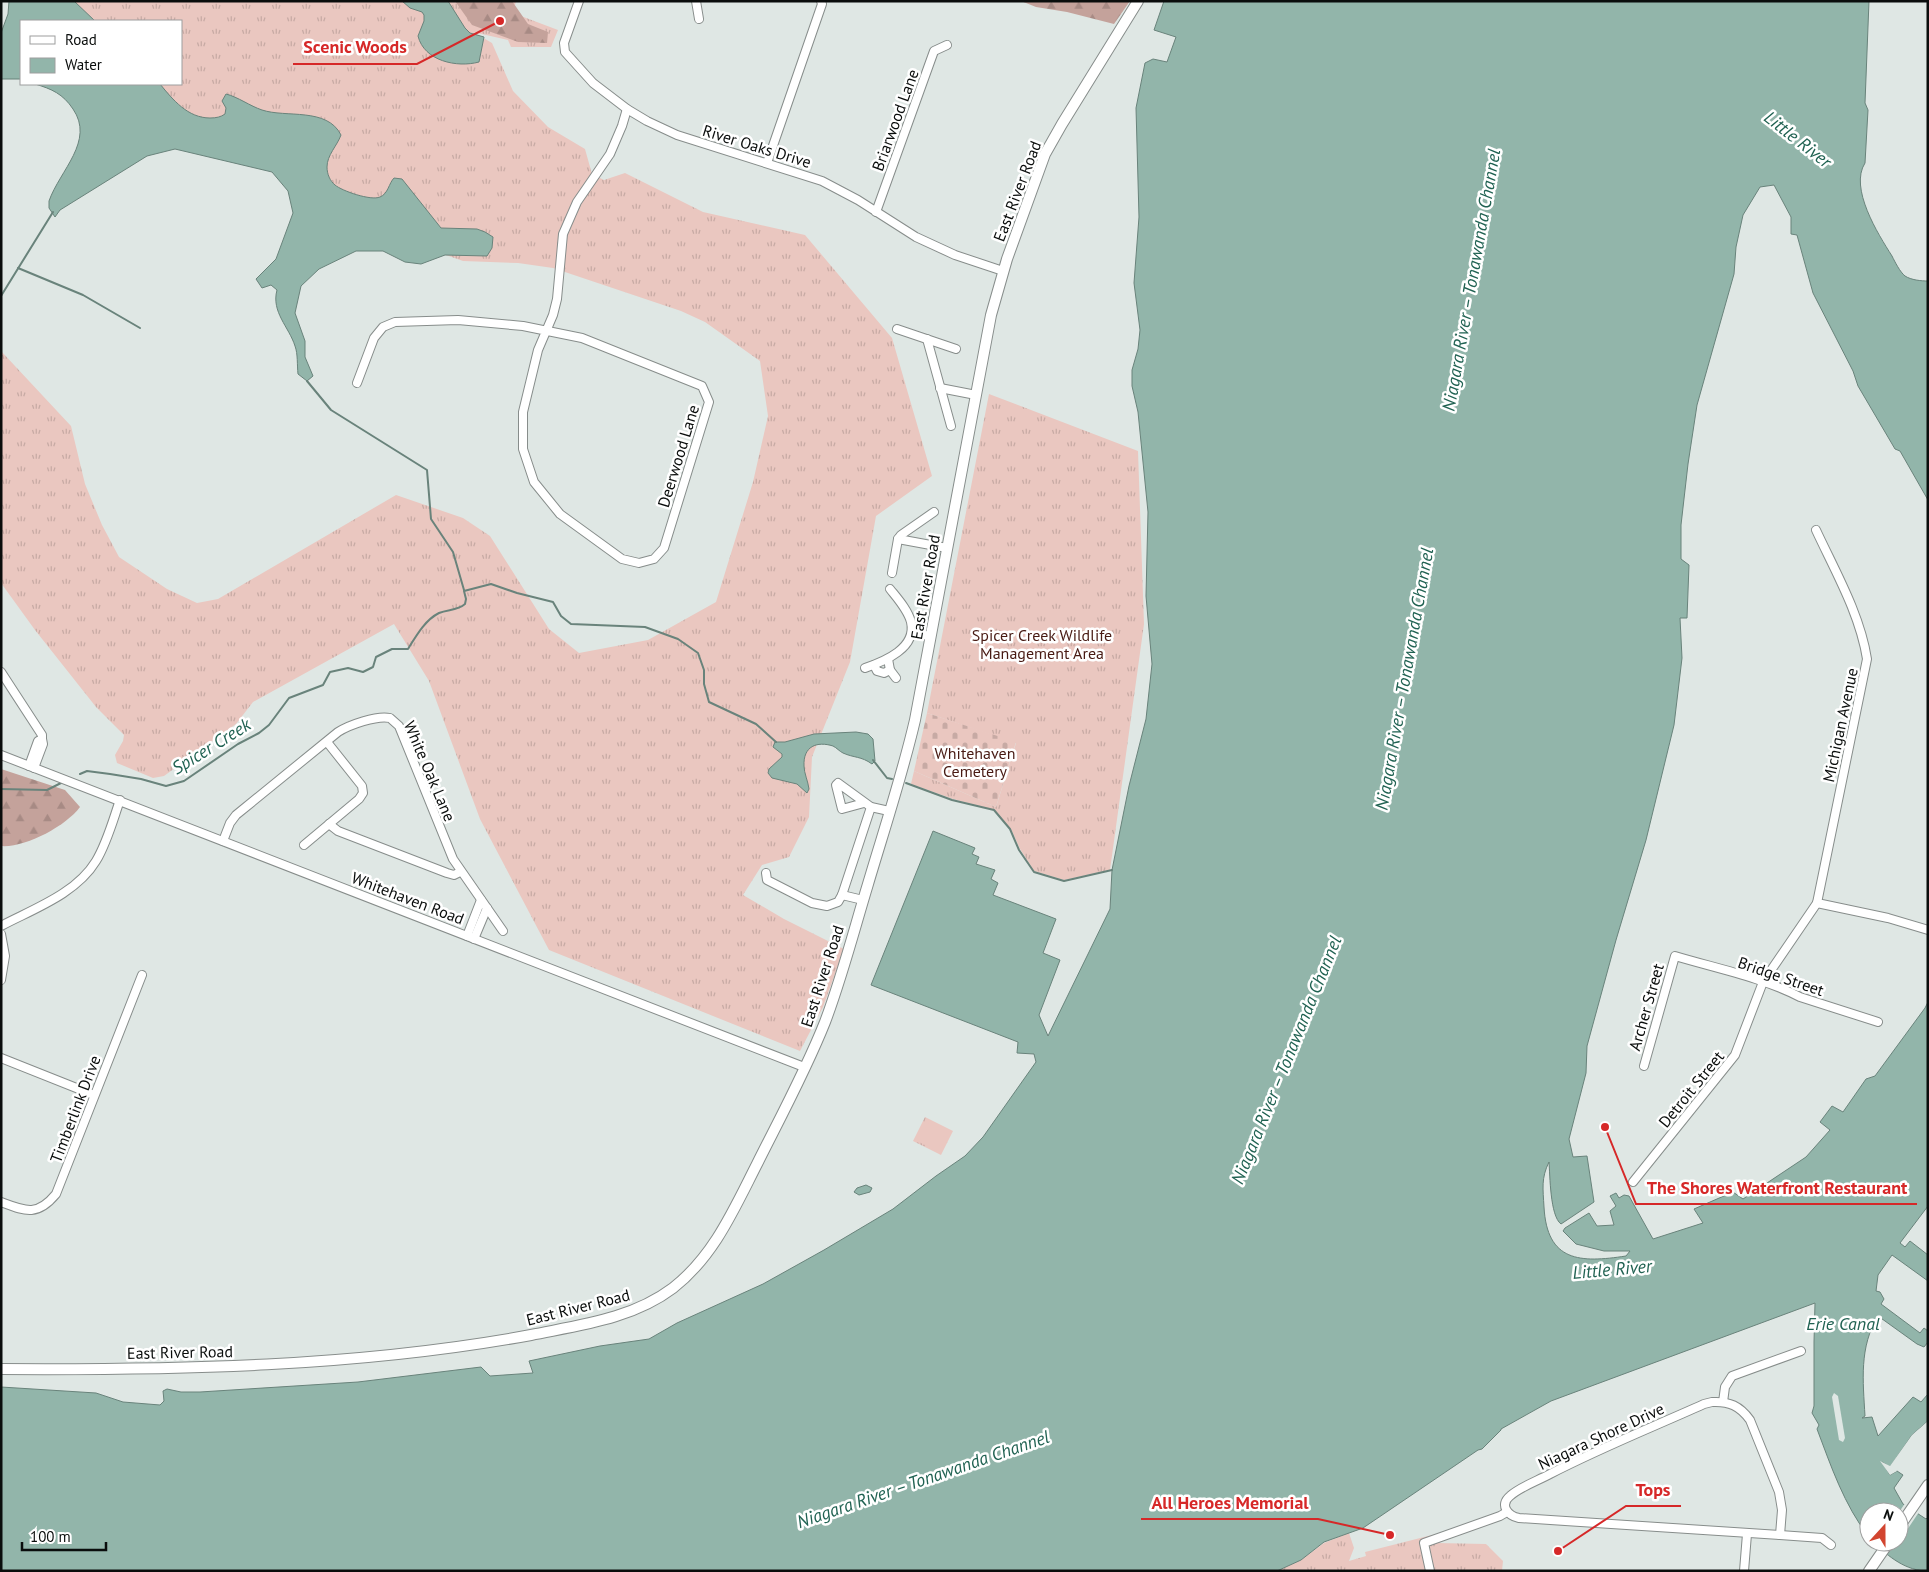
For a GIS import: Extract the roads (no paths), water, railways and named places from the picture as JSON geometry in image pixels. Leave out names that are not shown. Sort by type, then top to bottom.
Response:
[{"type":"main road","name":"East River Road","points":[[1,1369],[217,1367],[310,1362],[476,1345],[582,1324],[630,1312],[673,1288],[692,1271],[710,1250],[733,1212],[825,1021],[890,811],[915,720],[993,305],[1003,271],[1046,154],[1062,124],[1138,1]]},
{"type":"main road","points":[[1909,1513],[1928,1485]]},
{"type":"main road","points":[[1870,1569],[1882,1552]]},
{"type":"street","name":"River Oaks Drive","points":[[579,1],[564,43],[565,52],[593,83],[627,109],[677,136],[822,181],[851,195],[904,230],[935,247],[1003,271]]},
{"type":"street","points":[[696,1],[699,19]]},
{"type":"street","points":[[767,163],[822,4],[821,1]]},
{"type":"street","name":"Briarwood Lane","points":[[876,212],[934,51],[947,45]]},
{"type":"street","points":[[547,330],[560,283],[561,245],[567,223],[577,202],[610,154],[627,109]]},
{"type":"street","name":"Deerwood Lane","points":[[357,383],[374,338],[383,327],[396,322],[470,320],[523,326],[547,330],[582,338],[702,386],[709,402],[664,548],[654,559],[639,563],[622,559],[560,514],[534,482],[523,449],[523,412],[538,350],[547,330]]},
{"type":"street","points":[[897,329],[956,349]]},
{"type":"street","points":[[927,339],[951,426]]},
{"type":"street","points":[[940,388],[976,395]]},
{"type":"street","points":[[892,573],[900,535],[934,512]]},
{"type":"street","name":"Michigan Avenue","points":[[1816,530],[1859,624],[1868,659],[1817,903]]},
{"type":"street","points":[[898,539],[947,548]]},
{"type":"street","points":[[866,668],[888,659],[909,642],[912,633],[911,622],[906,611],[890,589]]},
{"type":"street","points":[[912,633],[931,636]]},
{"type":"street","points":[[888,659],[890,670],[896,678]]},
{"type":"street","points":[[874,665],[876,671],[884,673],[890,670]]},
{"type":"street","points":[[1,672],[42,735],[43,744],[31,767]]},
{"type":"street","name":"White Oak Lane","points":[[223,841],[229,825],[236,815],[338,732],[381,717],[388,717],[394,720],[398,726],[453,859],[460,872],[503,932]]},
{"type":"street","points":[[304,845],[359,799],[363,789],[327,742]]},
{"type":"street","name":"Whitehaven Road","points":[[1,755],[804,1067]]},
{"type":"street","points":[[1,926],[51,900],[83,879],[101,852],[120,800]]},
{"type":"street","points":[[766,873],[767,880],[812,903],[827,906],[838,902],[842,895],[868,805],[890,811]]},
{"type":"street","points":[[329,824],[338,831],[447,873],[454,875],[460,872]]},
{"type":"street","points":[[842,895],[863,900]]},
{"type":"street","points":[[470,937],[481,900]]},
{"type":"street","points":[[1817,903],[1880,916],[1928,930]]},
{"type":"street","name":"Detroit Street","points":[[1633,1182],[1735,1055],[1763,982],[1817,903]]},
{"type":"street","points":[[470,937],[487,908]]},
{"type":"street","points":[[1,934],[5,956],[1,980]]},
{"type":"street","name":"Bridge Street","points":[[1675,956],[1763,982],[1800,997],[1878,1022]]},
{"type":"street","name":"Archer Street","points":[[1644,1066],[1675,956]]},
{"type":"street","name":"Timberlink Drive","points":[[1,1202],[29,1211],[40,1209],[50,1201],[60,1187],[142,974]]},
{"type":"street","points":[[1,1058],[94,1095]]},
{"type":"street","points":[[1780,1535],[1782,1510],[1780,1497],[1753,1426],[1747,1416],[1738,1408],[1723,1402],[1725,1387],[1732,1376],[1801,1351]]},
{"type":"street","name":"Niagara Shore Drive","points":[[1507,1512],[1505,1505],[1509,1497],[1572,1463],[1704,1404],[1723,1402]]},
{"type":"street","points":[[1430,1571],[1424,1543],[1507,1512],[1513,1517],[1519,1518],[1822,1538],[1830,1545]]},
{"type":"street","points":[[1744,1571],[1747,1534]]},
{"type":"water","points":[[9,1],[74,1],[94,20],[20,20],[20,79],[1,79],[1,33],[8,14]]},
{"type":"water","points":[[402,1],[448,1],[470,33],[484,37],[479,62],[470,64],[452,63],[434,57],[421,45],[418,36],[424,21],[424,15],[422,12],[410,8]]},
{"type":"water","points":[[1164,1],[1869,1],[1865,103],[1868,110],[1865,163],[1861,173],[1860,185],[1867,211],[1899,269],[1905,276],[1928,281],[1928,500],[1900,451],[1895,449],[1858,386],[1853,371],[1813,293],[1797,235],[1791,234],[1791,217],[1774,185],[1760,187],[1743,215],[1736,247],[1734,274],[1697,405],[1681,525],[1681,559],[1689,565],[1687,618],[1680,618],[1682,658],[1674,725],[1646,840],[1587,1046],[1586,1073],[1569,1139],[1573,1157],[1587,1156],[1594,1202],[1561,1224],[1557,1220],[1553,1204],[1549,1162],[1543,1184],[1543,1195],[1546,1225],[1552,1239],[1559,1249],[1569,1255],[1581,1258],[1594,1259],[1626,1256],[1630,1251],[1604,1251],[1576,1244],[1563,1231],[1589,1213],[1597,1226],[1614,1225],[1610,1211],[1616,1206],[1610,1196],[1616,1193],[1619,1198],[1624,1195],[1629,1196],[1653,1239],[1703,1223],[1694,1209],[1733,1192],[1743,1199],[1806,1157],[1830,1130],[1820,1122],[1832,1106],[1843,1112],[1866,1079],[1875,1076],[1928,1002],[1928,1206],[1900,1243],[1905,1247],[1910,1241],[1928,1255],[1928,1281],[1892,1255],[1878,1275],[1876,1291],[1880,1292],[1884,1299],[1881,1304],[1920,1333],[1924,1328],[1928,1331],[1928,1342],[1924,1347],[1917,1344],[1878,1316],[1872,1328],[1865,1352],[1863,1377],[1865,1416],[1862,1418],[1872,1417],[1878,1436],[1913,1397],[1921,1402],[1928,1394],[1928,1421],[1912,1435],[1890,1467],[1882,1462],[1890,1475],[1897,1471],[1903,1475],[1894,1488],[1902,1502],[1859,1502],[1859,1523],[1845,1499],[1817,1429],[1819,1425],[1812,1413],[1814,1406],[1815,1303],[1551,1401],[1501,1429],[1482,1449],[1363,1528],[1324,1542],[1301,1560],[1277,1571],[1,1571],[1,1387],[96,1393],[123,1402],[160,1405],[164,1401],[163,1391],[167,1389],[181,1392],[200,1392],[358,1382],[481,1367],[490,1376],[533,1373],[529,1361],[600,1346],[649,1339],[677,1323],[763,1284],[893,1209],[965,1156],[983,1137],[1036,1062],[1034,1054],[1017,1053],[1018,1042],[871,985],[933,831],[975,848],[972,854],[979,857],[976,864],[995,870],[991,879],[998,883],[993,895],[1056,919],[1043,953],[1060,960],[1039,1015],[1048,1036],[1110,909],[1112,870],[1129,786],[1146,719],[1152,664],[1146,596],[1148,512],[1138,412],[1132,386],[1132,370],[1138,349],[1140,330],[1134,283],[1139,217],[1136,108],[1145,63],[1153,59],[1167,62],[1176,37],[1154,30]]},
{"type":"water","points":[[38,85],[161,85],[182,107],[202,117],[216,118],[225,114],[226,108],[222,101],[226,94],[262,110],[305,115],[326,120],[335,126],[341,135],[327,163],[328,175],[335,185],[357,195],[376,198],[383,196],[394,178],[402,179],[441,228],[477,229],[485,232],[493,237],[492,248],[487,256],[445,255],[421,264],[405,262],[383,251],[356,251],[319,269],[301,286],[295,313],[305,341],[305,357],[313,376],[307,381],[298,374],[295,346],[276,305],[277,290],[271,285],[262,288],[256,279],[276,259],[293,213],[288,191],[272,172],[175,149],[147,156],[60,210],[55,217],[49,208],[49,201],[73,155],[80,133],[79,121],[73,109],[61,96],[52,90]]},
{"type":"water","points":[[856,732],[868,734],[873,739],[875,761],[872,764],[843,753],[833,746],[822,744],[812,747],[804,759],[809,789],[807,793],[797,784],[772,778],[768,773],[769,769],[782,757],[782,754],[773,747],[775,742],[785,742],[814,734]]},
{"type":"water","points":[[866,1185],[872,1188],[870,1192],[859,1195],[854,1192],[857,1188]]},
{"type":"water","points":[[1909,1508],[1926,1519],[1928,1517],[1928,1571],[1912,1569],[1885,1553],[1909,1552]]},
{"type":"waterway","points":[[1,296],[53,212]]},
{"type":"waterway","points":[[18,268],[83,295],[140,328]]},
{"type":"waterway","points":[[307,381],[331,410],[427,470],[431,519],[453,552],[464,590]]},
{"type":"waterway","name":"Spicer Creek","points":[[80,774],[87,771],[110,774],[141,779],[166,786],[184,781],[238,744],[259,733],[269,725],[289,698],[323,685],[330,672],[348,668],[363,672],[373,667],[376,657],[392,649],[408,649],[421,629],[434,616],[459,608],[465,604],[464,591],[491,584],[553,602],[561,616],[571,624],[645,627],[678,639],[698,653],[704,670],[704,684],[709,702],[756,724],[776,742]]},
{"type":"waterway","name":"Spicer Creek","points":[[873,760],[887,778],[892,779]]},
{"type":"waterway","name":"Spicer Creek","points":[[1,789],[47,790],[61,783]]},
{"type":"waterway","name":"Spicer Creek","points":[[906,783],[952,800],[994,810],[1010,829],[1019,850],[1034,872],[1064,881],[1112,870]]},
{"type":"place","name":"Scenic Woods","points":[[500,21]]},
{"type":"place","name":"The Shores Waterfront Restaurant","points":[[1605,1127]]},
{"type":"place","name":"All Heroes Memorial","points":[[1390,1535]]},
{"type":"place","name":"Tops","points":[[1558,1551]]},
{"type":"water label","name":"Little River","points":[[1798,139]]},
{"type":"water label","name":"Niagara River – Tonawanda Channel","points":[[1471,280]]},
{"type":"water label","name":"Niagara River – Tonawanda Channel","points":[[1404,679]]},
{"type":"water label","name":"Niagara River – Tonawanda Channel","points":[[1286,1060]]},
{"type":"water label","name":"Little River","points":[[1612,1269]]},
{"type":"water label","name":"Erie Canal","points":[[1843,1323]]},
{"type":"water label","name":"Niagara River – Tonawanda Channel","points":[[923,1479]]},
{"type":"park label","name":"Spicer Creek Wildlife Management Area","points":[[1042,644]]},
{"type":"park label","name":"Whitehaven Cemetery","points":[[975,762]]}]
